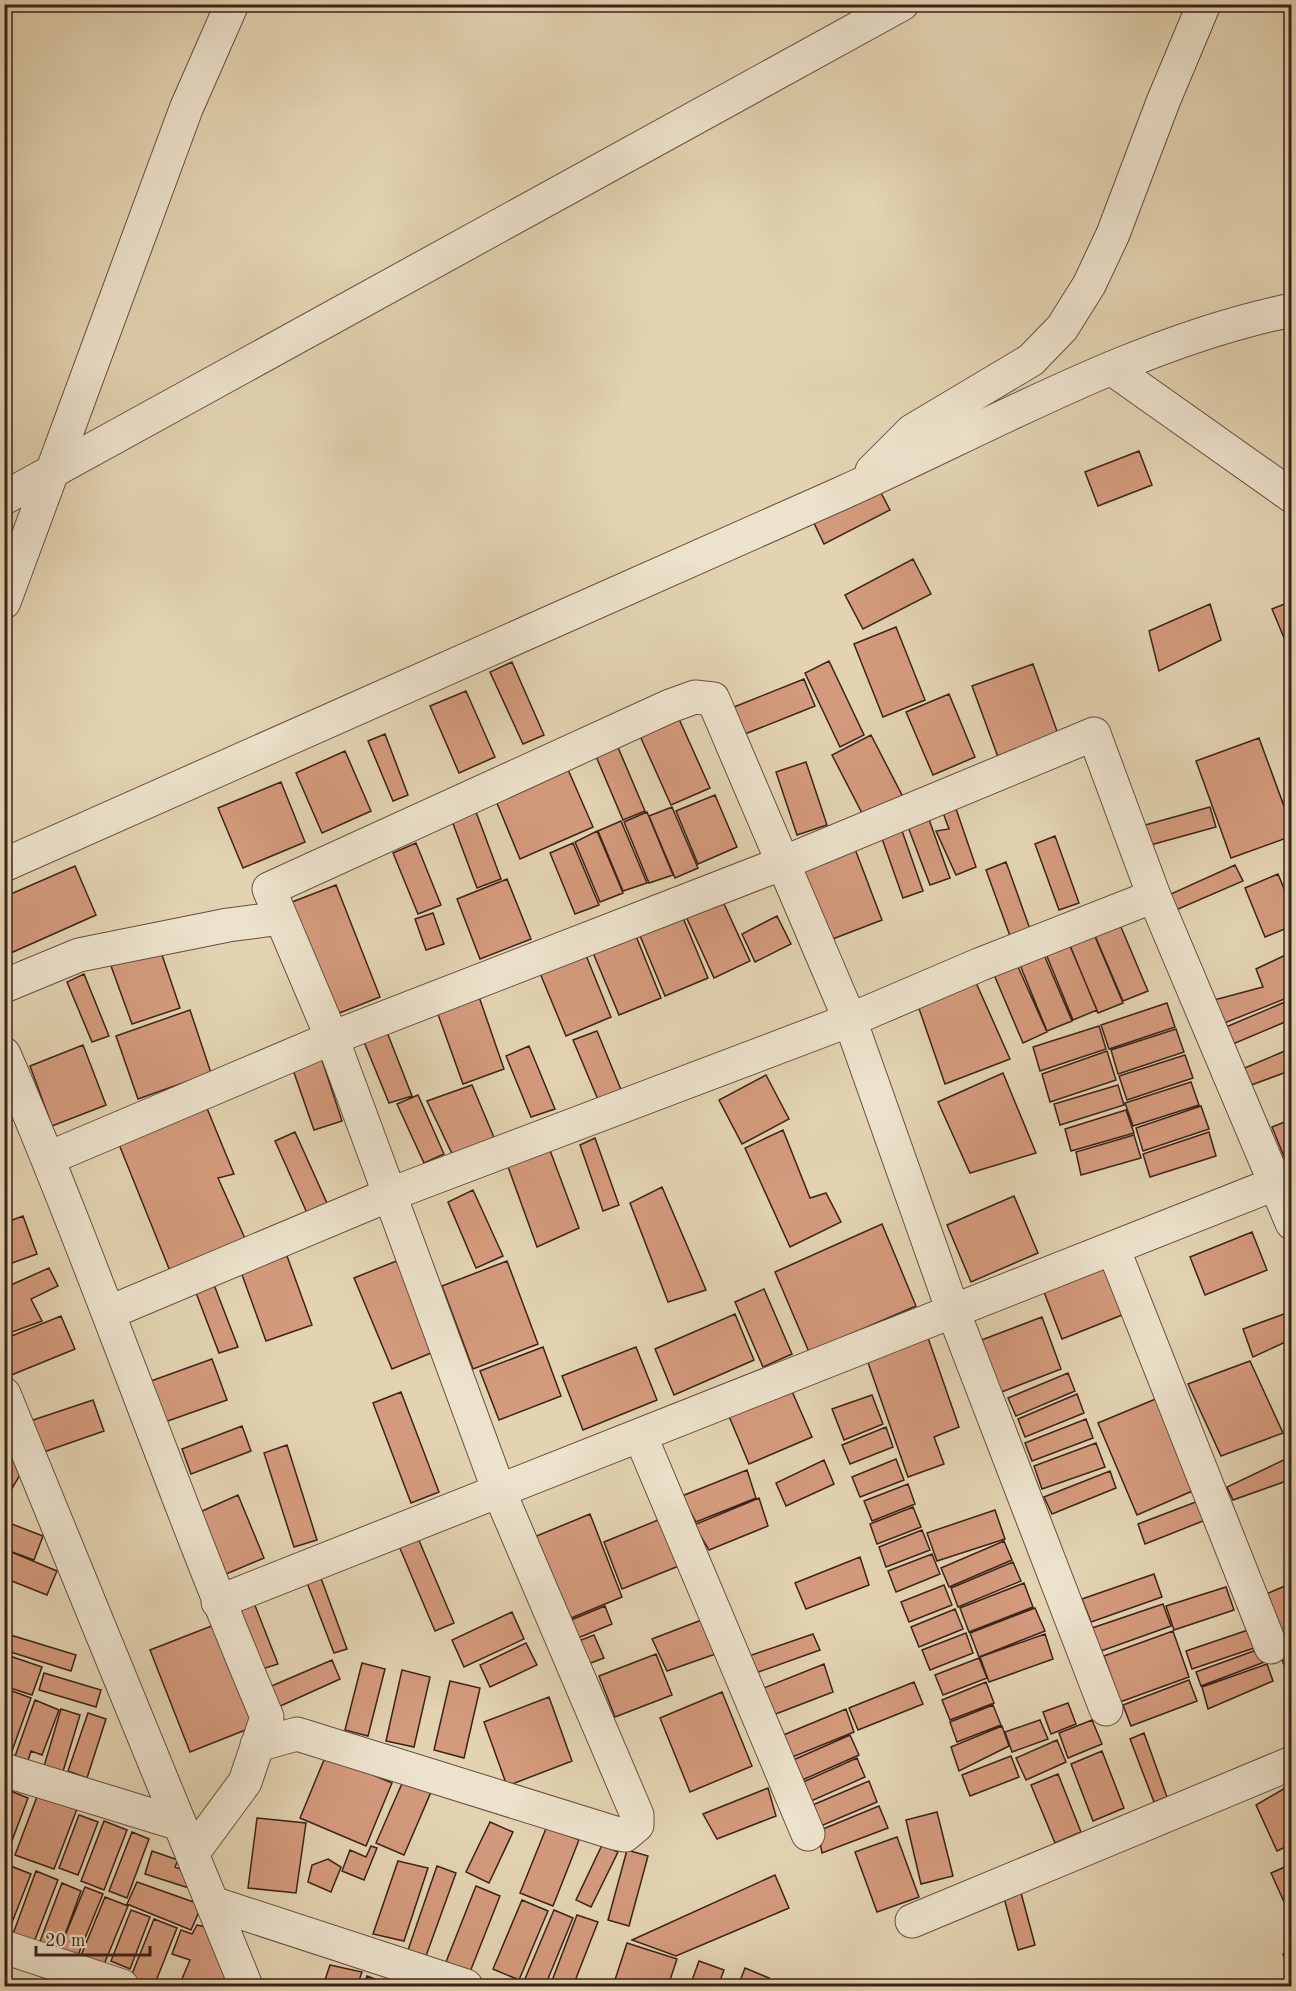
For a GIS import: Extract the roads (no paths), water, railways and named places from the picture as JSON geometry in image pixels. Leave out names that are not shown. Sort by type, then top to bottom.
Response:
[{"type":"street","points":[[4,602],[55,471],[186,109],[232,4]]},
{"type":"street","points":[[856,487],[912,431],[1031,360],[1062,328],[1089,285],[1113,234],[1163,102],[1204,4]]},
{"type":"street","points":[[4,498],[809,58],[892,9]]},
{"type":"street","points":[[4,865],[856,487],[1112,368],[1248,318],[1292,310]]},
{"type":"street","points":[[1112,368],[1292,496]]},
{"type":"street","points":[[257,1745],[297,1734],[615,1833],[625,1835],[633,1832],[637,1826],[637,1815],[499,1491],[332,1038],[269,889],[670,706],[695,697],[713,699],[849,1020],[953,1311],[1106,1709]]},
{"type":"street","points":[[49,1158],[332,1038],[783,863],[1094,734],[1154,896],[1284,1180],[1292,1223]]},
{"type":"street","points":[[108,1313],[391,1194],[849,1020],[981,964],[1154,896]]},
{"type":"street","points":[[4,986],[79,955],[228,925],[282,918]]},
{"type":"street","points":[[4,1054],[49,1158],[218,1602],[267,1717],[245,1782],[192,1854]]},
{"type":"street","points":[[218,1602],[1284,1180]]},
{"type":"street","points":[[1113,1248],[1271,1647]]},
{"type":"street","points":[[4,1394],[246,1986]]},
{"type":"street","points":[[640,1435],[808,1834]]},
{"type":"street","points":[[912,1921],[1292,1763]]},
{"type":"street","points":[[4,1770],[180,1824]]},
{"type":"street","points":[[212,1903],[466,1986]]},
{"type":"street","points":[[4,1947],[122,1986]]}]
